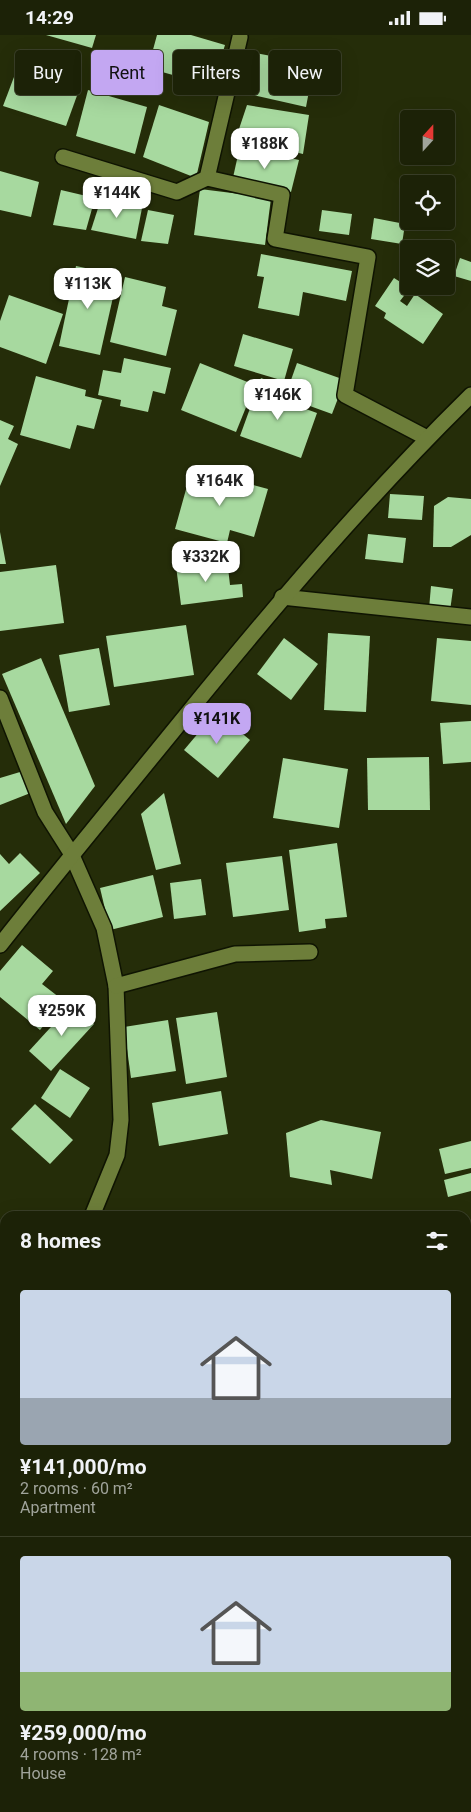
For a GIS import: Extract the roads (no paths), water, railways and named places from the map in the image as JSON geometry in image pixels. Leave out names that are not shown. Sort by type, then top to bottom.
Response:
[{"type":"street","points":[[207,179],[240,37]]},
{"type":"street","points":[[63,157],[176,192],[207,179],[282,195],[275,239],[368,257],[344,395],[426,438]]},
{"type":"street","points":[[0,945],[71,853],[282,597],[426,438],[471,395]]},
{"type":"street","points":[[282,597],[471,617]]},
{"type":"street","points":[[0,698],[45,812],[71,853],[104,928],[116,987],[121,1120],[117,1155],[94,1211]]},
{"type":"street","points":[[116,987],[235,954],[310,952]]}]
